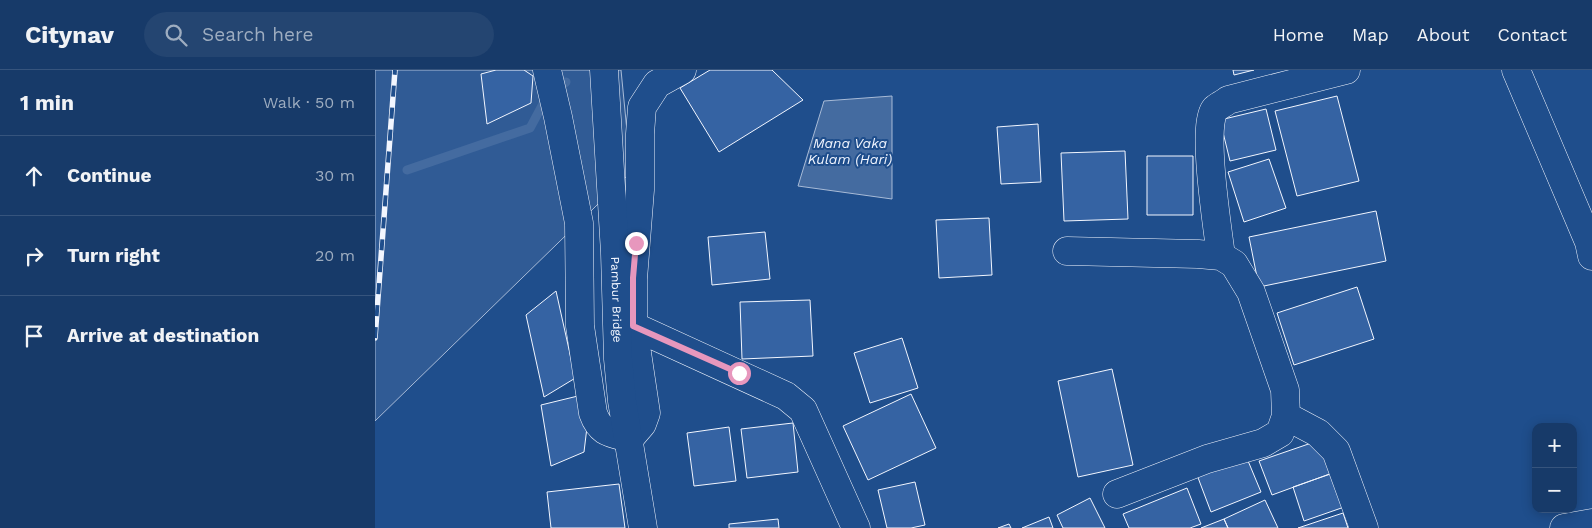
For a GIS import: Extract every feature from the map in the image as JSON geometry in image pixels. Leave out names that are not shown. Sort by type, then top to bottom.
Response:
[{"type":"street","points":[[547,70],[559,117],[579,223],[580,326],[593,413],[597,423],[606,433],[630,438],[642,424],[646,413],[633,326],[633,278],[640,190],[642,107],[657,84],[682,70]]},
{"type":"street","name":"Pambur Bridge","points":[[604,70],[615,253],[617,359],[643,528]]},
{"type":"street","points":[[1221,256],[1209,143],[1210,122],[1215,109],[1228,100],[1346,70]]},
{"type":"street","points":[[1516,70],[1589,242],[1592,256]]},
{"type":"street","points":[[1067,251],[1198,254],[1221,256],[1234,264],[1251,292],[1285,390],[1285,416],[1280,433],[1263,443],[1207,458],[1117,494]]},
{"type":"street","points":[[633,326],[787,396],[803,410],[856,528]]},
{"type":"street","points":[[1285,416],[1318,433],[1336,451],[1364,528]]},
{"type":"street","points":[[1564,528],[1592,522]]},
{"type":"shaded area","points":[[375,70],[621,70],[631,172],[375,421]]},
{"type":"water","name":"Mana Vaka Kulam (Hari)","points":[[892,96],[892,199],[798,186],[824,101]]},
{"type":"building","points":[[496,70],[524,70],[533,76],[531,103],[487,124],[481,74]]},
{"type":"building","points":[[710,70],[772,70],[803,100],[719,152],[680,88]]},
{"type":"building","points":[[1233,70],[1254,70],[1234,75]]},
{"type":"building","points":[[1337,96],[1359,181],[1297,196],[1275,111]]},
{"type":"building","points":[[1266,109],[1276,150],[1230,161],[1220,120]]},
{"type":"building","points":[[1038,124],[1041,182],[1001,184],[997,127]]},
{"type":"building","points":[[1125,151],[1128,219],[1064,221],[1061,153]]},
{"type":"building","points":[[1147,156],[1193,156],[1193,215],[1147,215]]},
{"type":"building","points":[[1269,159],[1286,208],[1244,222],[1228,172]]},
{"type":"building","points":[[1376,211],[1386,261],[1259,287],[1249,237]]},
{"type":"building","points":[[989,218],[992,275],[939,278],[936,220]]},
{"type":"building","points":[[765,232],[770,279],[712,285],[708,237]]},
{"type":"building","points":[[1357,287],[1374,339],[1294,365],[1277,313]]},
{"type":"building","points":[[556,291],[572,363],[582,374],[544,397],[526,315]]},
{"type":"building","points":[[810,300],[813,356],[742,359],[740,302]]},
{"type":"building","points":[[902,338],[918,388],[870,403],[854,353]]},
{"type":"building","points":[[1112,369],[1133,465],[1078,477],[1058,381]]},
{"type":"building","points":[[911,394],[936,448],[868,480],[843,426]]},
{"type":"building","points":[[582,395],[587,427],[584,452],[551,466],[541,405]]},
{"type":"building","points":[[793,423],[798,472],[747,478],[741,429]]},
{"type":"building","points":[[729,427],[736,481],[694,486],[687,433]]},
{"type":"building","points":[[1323,439],[1335,472],[1272,495],[1259,461]]},
{"type":"building","points":[[1246,456],[1261,492],[1211,512],[1197,475]]},
{"type":"building","points":[[1339,471],[1350,505],[1304,521],[1293,487]]},
{"type":"building","points":[[915,482],[925,525],[911,528],[887,528],[878,490]]},
{"type":"building","points":[[619,484],[625,528],[551,528],[547,492]]},
{"type":"building","points":[[1187,488],[1201,524],[1190,528],[1129,528],[1123,514]]},
{"type":"building","points":[[1090,498],[1105,528],[1063,528],[1057,515]]},
{"type":"building","points":[[1265,500],[1278,528],[1228,528],[1224,519]]},
{"type":"building","points":[[1343,513],[1348,528],[1298,528]]},
{"type":"building","points":[[1049,517],[1053,528],[1022,528]]},
{"type":"building","points":[[778,519],[779,528],[729,528],[729,524]]},
{"type":"building","points":[[1224,519],[1228,528],[1201,528]]},
{"type":"building","points":[[1009,524],[1011,528],[998,528]]},
{"type":"waterway","points":[[407,170],[530,128],[545,100],[566,82]]},
{"type":"railway","points":[[375,338],[395,70]]},
{"type":"route","points":[[636,243],[633,278],[633,326],[739,373]]}]
